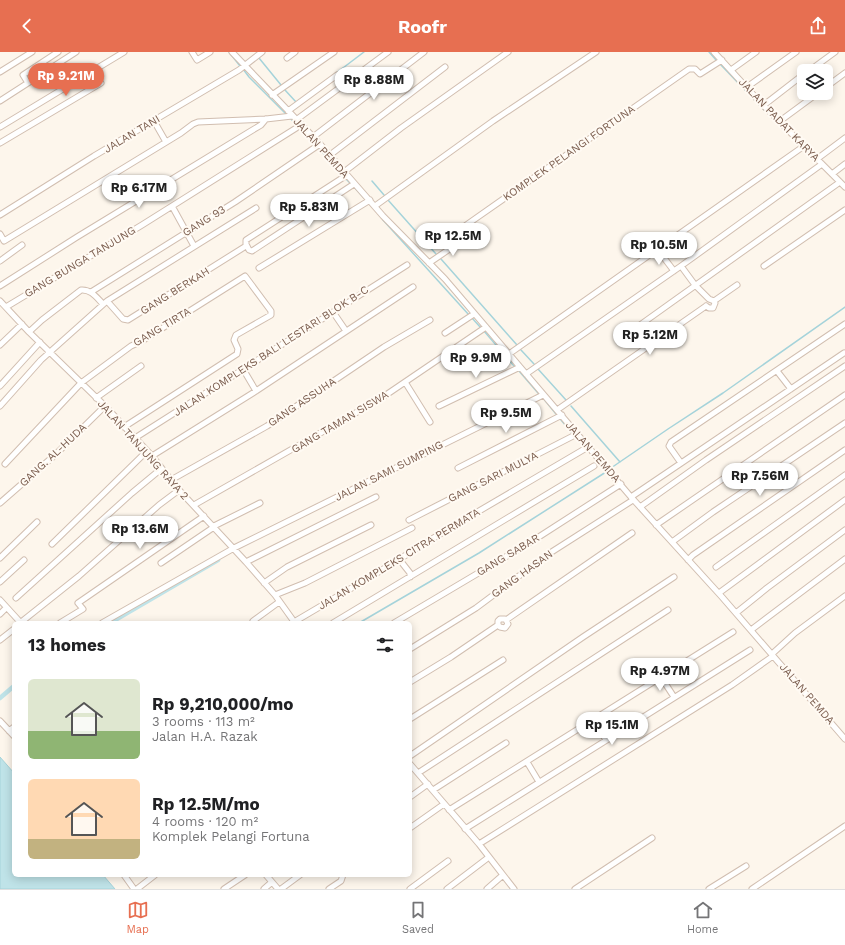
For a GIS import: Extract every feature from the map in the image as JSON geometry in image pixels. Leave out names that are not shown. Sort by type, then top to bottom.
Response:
[{"type":"street","points":[[0,72],[32,52]]},
{"type":"street","points":[[28,83],[23,75],[58,52]]},
{"type":"street","points":[[0,101],[76,52]]},
{"type":"street","points":[[0,127],[124,52]]},
{"type":"street","points":[[192,52],[197,60],[210,52]]},
{"type":"street","name":"JALAN PEMDA","points":[[232,52],[242,67],[272,95],[289,115],[296,120],[299,126],[313,137],[318,145],[330,155],[353,185],[429,263],[474,314],[483,329],[509,354],[621,484],[632,499],[719,593],[845,739]]},
{"type":"street","name":"JALAN TANI","points":[[0,215],[94,156],[154,122],[242,67],[262,52]]},
{"type":"street","points":[[287,58],[295,52]]},
{"type":"street","points":[[272,95],[334,52]]},
{"type":"street","points":[[296,120],[388,52]]},
{"type":"street","points":[[313,137],[424,52]]},
{"type":"street","points":[[345,175],[401,128],[508,52]]},
{"type":"street","points":[[375,206],[493,121],[596,52]]},
{"type":"street","points":[[731,70],[756,52]]},
{"type":"street","points":[[746,87],[796,52]]},
{"type":"street","points":[[819,64],[835,52]]},
{"type":"street","name":"JALAN PADAT KARYA","points":[[716,53],[746,87],[845,187]]},
{"type":"street","name":"KOMPLEK PELANGI FORTUNA","points":[[429,263],[467,237],[462,228],[689,70],[695,69],[700,74],[722,60]]},
{"type":"street","points":[[330,155],[444,67]]},
{"type":"street","points":[[833,82],[845,73]]},
{"type":"street","points":[[0,234],[4,241],[195,123],[266,119],[289,115],[337,75]]},
{"type":"street","points":[[764,105],[797,79]]},
{"type":"street","points":[[0,143],[101,83]]},
{"type":"street","points":[[780,121],[808,100]]},
{"type":"street","points":[[0,286],[88,230],[256,128],[266,119]]},
{"type":"street","points":[[154,122],[166,142]]},
{"type":"street","name":"GANG BUNGA TANJUNG","points":[[2,305],[172,206],[299,126]]},
{"type":"street","points":[[817,159],[845,138]]},
{"type":"street","name":"GANG 93","points":[[29,332],[81,290],[91,292],[186,233],[318,145]]},
{"type":"street","points":[[509,354],[804,146]]},
{"type":"street","points":[[526,374],[674,271],[822,164]]},
{"type":"street","points":[[832,174],[845,164]]},
{"type":"street","name":"GANG BERKAH","points":[[345,175],[246,240],[246,246],[252,251],[353,185]]},
{"type":"street","points":[[640,325],[840,182]]},
{"type":"street","points":[[259,268],[368,201]]},
{"type":"street","points":[[172,206],[194,246]]},
{"type":"street","points":[[0,406],[41,360],[105,302],[256,208]]},
{"type":"street","points":[[764,266],[845,210]]},
{"type":"street","points":[[678,236],[694,256]]},
{"type":"street","points":[[0,260],[22,245]]},
{"type":"street","name":"GANG BERKAH","points":[[105,302],[123,319],[128,320],[163,296],[246,246]]},
{"type":"street","points":[[658,250],[674,271]]},
{"type":"street","name":"JALAN KOMPLEKS BALI LESTARI BLOK B-C","points":[[135,438],[407,265]]},
{"type":"street","points":[[681,266],[695,285],[715,303],[714,308],[710,309],[706,306]]},
{"type":"street","name":"GANG TIRTA","points":[[5,464],[81,383],[131,346],[142,341],[246,276],[271,311],[272,315],[236,335],[234,340],[238,350],[237,354],[124,427]]},
{"type":"street","points":[[557,410],[706,306],[706,302],[737,285]]},
{"type":"street","points":[[152,456],[256,391],[413,287]]},
{"type":"street","points":[[91,292],[105,302]]},
{"type":"street","name":"JALAN TANJUNG RAYA 2","points":[[2,305],[105,406],[147,450],[179,490],[234,548],[264,583],[293,621]]},
{"type":"street","points":[[334,312],[346,331]]},
{"type":"street","points":[[445,333],[474,314]]},
{"type":"street","name":"GANG ASSUHA","points":[[171,480],[267,426],[384,347],[430,320]]},
{"type":"street","points":[[0,345],[22,324]]},
{"type":"street","points":[[681,463],[669,446],[671,442],[845,324]]},
{"type":"street","name":"GANG TAMAN SISWA","points":[[194,505],[355,414],[483,329]]},
{"type":"street","points":[[0,386],[40,342]]},
{"type":"street","name":"GANG HASAN","points":[[412,648],[476,608],[550,553],[632,499],[681,463],[844,353]]},
{"type":"street","points":[[96,398],[141,366]]},
{"type":"street","points":[[640,507],[845,366]]},
{"type":"street","points":[[439,406],[520,367]]},
{"type":"street","points":[[243,369],[256,391]]},
{"type":"street","points":[[777,371],[791,389]]},
{"type":"street","points":[[405,382],[430,422]]},
{"type":"street","name":"JALAN SAMI SUMPING","points":[[106,621],[234,548],[543,394]]},
{"type":"street","points":[[656,524],[845,394]]},
{"type":"street","name":"GANG. AL-HUDA","points":[[0,503],[55,455],[105,406]]},
{"type":"street","points":[[458,468],[562,416]]},
{"type":"street","points":[[672,542],[845,423]]},
{"type":"street","name":"GANG SARI MULYA","points":[[409,520],[577,434]]},
{"type":"street","name":"JALAN KOMPLEKS CITRA PERMATA","points":[[296,621],[588,447]]},
{"type":"street","points":[[52,544],[147,450]]},
{"type":"street","points":[[688,560],[748,515],[845,450]]},
{"type":"street","points":[[337,621],[594,466]]},
{"type":"street","points":[[16,598],[132,493],[161,469]]},
{"type":"street","points":[[716,567],[845,475]]},
{"type":"street","name":"GANG SABAR","points":[[397,621],[484,570],[621,484]]},
{"type":"street","points":[[23,621],[79,576],[179,490]]},
{"type":"street","points":[[246,562],[376,497]]},
{"type":"street","points":[[719,593],[845,500]]},
{"type":"street","points":[[161,562],[214,527],[260,502]]},
{"type":"street","points":[[63,621],[83,609],[78,603],[204,516]]},
{"type":"street","points":[[0,558],[37,522]]},
{"type":"street","points":[[264,583],[300,560],[371,525]]},
{"type":"street","points":[[274,595],[305,583],[412,528]]},
{"type":"street","points":[[736,613],[845,530]]},
{"type":"street","points":[[412,681],[498,626],[505,628],[508,624],[506,620],[632,533]]},
{"type":"street","points":[[399,559],[410,573],[410,577]]},
{"type":"street","points":[[750,630],[845,559]]},
{"type":"street","points":[[0,582],[24,560]]},
{"type":"street","points":[[412,755],[674,577]]},
{"type":"street","points":[[479,844],[721,692],[772,655],[795,633],[845,596]]},
{"type":"street","points":[[0,600],[19,621]]},
{"type":"street","points":[[253,621],[279,602]]},
{"type":"street","points":[[0,614],[6,608]]},
{"type":"street","points":[[512,888],[479,844],[428,784],[414,771],[668,610]]},
{"type":"street","points":[[0,640],[12,631]]},
{"type":"street","points":[[449,810],[733,632]]},
{"type":"street","points":[[465,829],[750,650]]},
{"type":"street","points":[[412,718],[503,660]]},
{"type":"street","points":[[661,678],[674,697]]},
{"type":"street","points":[[593,720],[606,740]]},
{"type":"street","points":[[0,721],[12,734]]},
{"type":"street","points":[[9,731],[12,728]]},
{"type":"street","points":[[433,790],[506,743]]},
{"type":"street","points":[[527,762],[539,782]]},
{"type":"street","points":[[412,796],[428,784]]},
{"type":"street","points":[[412,827],[444,804]]},
{"type":"street","points":[[752,889],[845,826]]},
{"type":"street","points":[[575,889],[652,838]]},
{"type":"street","points":[[447,889],[489,857]]},
{"type":"street","points":[[410,889],[448,861]]},
{"type":"street","points":[[709,889],[746,866]]},
{"type":"street","points":[[487,889],[503,875]]},
{"type":"street","points":[[125,877],[134,889]]},
{"type":"street","points":[[137,889],[152,877]]},
{"type":"street","points":[[224,889],[242,877]]},
{"type":"street","points":[[268,877],[280,889],[297,877]]},
{"type":"street","points":[[329,889],[341,881],[342,877]]},
{"type":"street","points":[[264,889],[272,882]]},
{"type":"water","points":[[0,757],[12,771],[12,877],[105,877],[115,889],[0,889]]},
{"type":"waterway","points":[[229,52],[240,66]]},
{"type":"waterway","points":[[335,74],[364,52]]},
{"type":"waterway","points":[[709,52],[717,61]]},
{"type":"waterway","points":[[259,58],[281,85]]},
{"type":"waterway","points":[[720,64],[767,113]]},
{"type":"waterway","points":[[243,69],[287,115]]},
{"type":"waterway","points":[[285,90],[296,102]]},
{"type":"waterway","points":[[290,118],[297,125]]},
{"type":"waterway","points":[[300,128],[343,175]]},
{"type":"waterway","points":[[345,178],[351,184]]},
{"type":"waterway","points":[[372,181],[384,195]]},
{"type":"waterway","points":[[354,187],[366,200]]},
{"type":"waterway","points":[[388,200],[436,254]]},
{"type":"waterway","points":[[383,220],[469,315]]},
{"type":"waterway","points":[[441,259],[517,345]]},
{"type":"waterway","points":[[611,468],[723,393],[845,307]]},
{"type":"waterway","points":[[472,318],[481,328]]},
{"type":"waterway","points":[[484,331],[514,366]]},
{"type":"waterway","points":[[521,350],[534,364]]},
{"type":"waterway","points":[[538,369],[566,400]]},
{"type":"waterway","points":[[519,371],[538,393]]},
{"type":"waterway","points":[[543,398],[556,414]]},
{"type":"waterway","points":[[571,406],[620,462]]},
{"type":"waterway","points":[[561,420],[572,433]]},
{"type":"waterway","points":[[362,621],[479,553],[606,472]]},
{"type":"waterway","points":[[113,621],[218,560]]},
{"type":"waterway","points":[[0,698],[12,688]]}]
